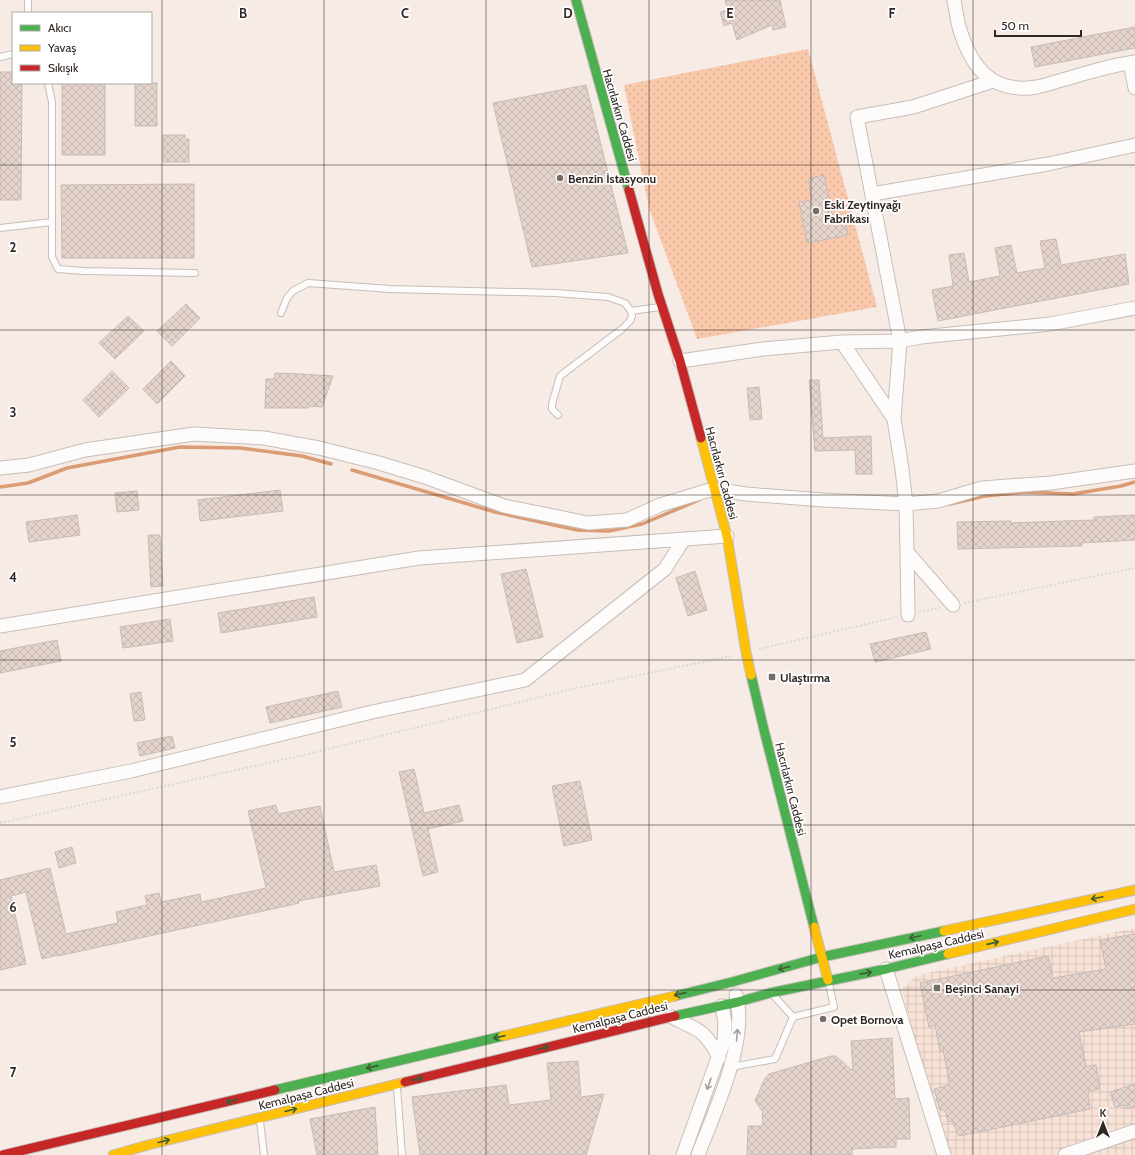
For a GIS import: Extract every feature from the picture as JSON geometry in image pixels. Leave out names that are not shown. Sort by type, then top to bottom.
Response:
[{"type":"main road","name":"Hacırlarkırı Caddesi","points":[[576,0],[662,307],[680,361],[713,489],[727,536],[746,652],[764,730],[828,980]]},
{"type":"main road","name":"Kemalpaşa Caddesi","points":[[113,1155],[147,1152],[260,1118],[672,1017],[720,995],[732,982],[822,957],[1135,890]]},
{"type":"main road","name":"Kemalpaşa Caddesi","points":[[3,1155],[720,995],[738,1002],[828,980],[886,969],[1135,909]]},
{"type":"street","points":[[954,0],[959,30],[969,53],[978,68],[993,82],[1008,88],[1037,87],[1107,67],[1132,62],[1135,88]]},
{"type":"street","points":[[908,615],[906,504],[894,419],[900,341],[858,118],[913,107],[993,82]]},
{"type":"street","points":[[872,194],[1048,164],[1135,145]]},
{"type":"street","points":[[680,361],[763,349],[842,342],[900,341],[921,337],[1050,324],[1135,308]]},
{"type":"street","points":[[842,342],[894,419]]},
{"type":"street","points":[[0,468],[30,465],[86,450],[194,434],[264,438],[319,448],[379,463],[425,477],[504,506],[588,523],[627,520],[660,505],[713,489],[754,495],[906,504],[938,501],[982,488],[1051,483],[1135,471]]},
{"type":"street","points":[[0,626],[419,558],[727,536]]},
{"type":"street","points":[[0,797],[131,771],[372,712],[526,680],[666,569],[684,539]]},
{"type":"street","points":[[907,552],[953,605]]},
{"type":"street","points":[[886,969],[944,1155]]},
{"type":"street","points":[[698,1155],[731,1067],[737,1041],[738,1002],[732,982]]},
{"type":"street","points":[[683,1155],[724,1041],[725,1023],[720,995]]},
{"type":"street","points":[[672,1017],[704,1033],[712,1042],[719,1058]]},
{"type":"street","points":[[1065,1155],[1135,1131]]},
{"type":"lane","points":[[28,0],[28,12]]},
{"type":"lane","points":[[0,56],[12,54]]},
{"type":"lane","points":[[48,84],[52,102],[52,257],[58,269],[84,271],[195,273]]},
{"type":"lane","points":[[0,228],[52,222]]},
{"type":"lane","points":[[281,313],[287,298],[293,291],[308,283],[390,289],[555,293],[608,297],[626,303],[632,311],[630,321],[622,329],[560,376],[552,404],[552,409],[558,415]]},
{"type":"lane","points":[[632,311],[662,307]]},
{"type":"lane","points":[[793,1017],[834,1007],[828,980]]},
{"type":"lane","points":[[770,993],[793,1017]]},
{"type":"lane","points":[[731,1067],[775,1059],[793,1017]]},
{"type":"lane","points":[[397,1084],[402,1155]]},
{"type":"lane","points":[[260,1118],[264,1155]]},
{"type":"path","points":[[0,823],[308,754],[581,687],[723,659],[746,652],[953,605],[1135,568]]},
{"type":"shaded area","points":[[808,49],[877,307],[697,339],[649,208],[624,85]]},
{"type":"shaded area","points":[[1135,928],[1135,1155],[945,1155],[902,989],[918,975]]},
{"type":"building","points":[[725,0],[780,0],[786,27],[773,30],[772,25],[737,40],[732,23],[724,26],[720,12],[728,10]]},
{"type":"building","points":[[1135,27],[1135,48],[1035,67],[1031,47]]},
{"type":"building","points":[[0,72],[12,72],[12,84],[22,84],[21,200],[0,200]]},
{"type":"building","points":[[157,83],[157,126],[135,126],[135,84]]},
{"type":"building","points":[[62,84],[105,84],[105,155],[62,155]]},
{"type":"building","name":"Benzin İstasyonu","points":[[586,85],[628,253],[532,267],[493,103]]},
{"type":"building","points":[[163,135],[185,135],[185,139],[189,139],[189,162],[163,162]]},
{"type":"building","name":"Eski Zeytinyağı Fabrikası","points":[[824,175],[834,222],[845,219],[848,235],[807,243],[799,202],[812,200],[808,179]]},
{"type":"building","points":[[194,184],[194,258],[62,258],[61,185]]},
{"type":"building","points":[[1056,239],[1061,265],[1125,254],[1129,284],[938,321],[932,290],[953,286],[949,255],[964,253],[969,282],[1000,276],[995,248],[1011,245],[1017,273],[1045,268],[1040,241]]},
{"type":"building","points":[[186,304],[200,318],[172,346],[157,331]]},
{"type":"building","points":[[128,316],[144,331],[115,359],[99,343]]},
{"type":"building","points":[[171,361],[185,376],[157,404],[143,389]]},
{"type":"building","points":[[112,371],[129,388],[99,417],[83,400]]},
{"type":"building","points":[[275,373],[333,376],[322,407],[309,406],[309,408],[265,408],[266,379],[274,379]]},
{"type":"building","points":[[809,380],[819,380],[823,438],[871,436],[872,474],[856,474],[855,450],[815,451]]},
{"type":"building","points":[[759,387],[762,419],[750,420],[747,388]]},
{"type":"building","points":[[280,490],[283,511],[200,521],[198,500]]},
{"type":"building","points":[[137,491],[139,510],[117,512],[115,493]]},
{"type":"building","points":[[77,515],[80,535],[29,542],[26,522]]},
{"type":"building","points":[[1135,515],[1135,540],[1082,543],[1082,546],[958,549],[957,522],[1011,521],[1010,523],[1094,520],[1094,517]]},
{"type":"building","points":[[148,535],[160,535],[163,586],[151,587]]},
{"type":"building","points":[[526,569],[543,637],[517,643],[501,574]]},
{"type":"building","points":[[695,571],[707,610],[688,616],[676,578]]},
{"type":"building","points":[[314,597],[317,617],[221,633],[218,613]]},
{"type":"building","points":[[170,619],[173,641],[123,648],[120,627]]},
{"type":"building","points":[[926,632],[931,649],[875,662],[870,644]]},
{"type":"building","points":[[57,640],[61,661],[0,673],[0,651]]},
{"type":"building","points":[[338,691],[342,707],[270,723],[266,707]]},
{"type":"building","points":[[141,692],[145,720],[134,721],[130,694]]},
{"type":"building","points":[[172,736],[175,748],[140,756],[137,743]]},
{"type":"building","points":[[414,769],[424,813],[459,805],[463,821],[428,829],[438,872],[423,876],[399,772]]},
{"type":"building","points":[[580,781],[592,840],[564,846],[552,786]]},
{"type":"building","points":[[276,805],[278,814],[320,806],[334,872],[376,865],[380,886],[298,901],[299,903],[42,959],[26,892],[11,896],[26,964],[0,970],[0,880],[50,868],[66,934],[118,923],[116,912],[147,905],[145,896],[159,893],[161,902],[200,894],[201,902],[266,888],[248,811]]},
{"type":"building","points":[[72,847],[76,863],[59,868],[55,852]]},
{"type":"building","points":[[1135,934],[1135,1024],[1079,1032],[1086,1066],[1096,1065],[1100,1089],[1088,1091],[1090,1109],[959,1136],[952,1121],[948,1122],[945,1110],[940,1110],[934,1089],[950,1085],[943,1050],[940,1051],[935,1025],[929,1027],[920,983],[1048,956],[1053,978],[1106,969],[1100,940]]},
{"type":"building","points":[[892,1038],[895,1099],[909,1098],[910,1139],[896,1139],[896,1147],[852,1149],[852,1155],[747,1155],[748,1126],[763,1126],[762,1111],[755,1101],[765,1078],[769,1074],[831,1056],[836,1056],[853,1071],[851,1041]]},
{"type":"building","points":[[578,1061],[581,1097],[604,1094],[586,1155],[420,1155],[412,1097],[506,1085],[509,1105],[551,1100],[547,1063]]},
{"type":"building","points":[[1135,1084],[1135,1107],[1127,1109],[1126,1105],[1115,1107],[1110,1092]]},
{"type":"building","points":[[375,1107],[378,1155],[317,1155],[310,1119]]},
{"type":"waterway","points":[[0,487],[28,483],[67,468],[180,447],[240,448],[302,456],[331,464]]},
{"type":"waterway","points":[[352,470],[495,512],[577,530],[609,531],[642,524],[699,500]]},
{"type":"waterway","points":[[950,504],[985,496],[1026,492],[1073,494],[1121,486],[1135,482]]},
{"type":"traffic: fast","points":[[576,0],[629,190]]},
{"type":"traffic: fast","points":[[751,675],[814,927]]},
{"type":"traffic: fast","points":[[675,996],[822,957],[944,931]]},
{"type":"traffic: fast","points":[[675,1016],[738,1002],[770,993],[886,969],[948,954]]},
{"type":"traffic: fast","points":[[275,1090],[503,1036]]},
{"type":"traffic: slow","points":[[701,438],[727,536],[751,675]]},
{"type":"traffic: slow","points":[[944,931],[1135,890]]},
{"type":"traffic: slow","points":[[948,954],[1135,909]]},
{"type":"traffic: slow","points":[[814,927],[828,980]]},
{"type":"traffic: slow","points":[[503,1036],[675,996]]},
{"type":"traffic: slow","points":[[113,1155],[148,1145],[405,1082]]},
{"type":"traffic: jam","points":[[629,190],[658,294],[680,361],[701,438]]},
{"type":"traffic: jam","points":[[405,1082],[675,1016]]},
{"type":"traffic: jam","points":[[3,1155],[275,1090]]},
{"type":"place","name":"Benzin İstasyonu","points":[[560,178]]},
{"type":"place","name":"Eski Zeytinyağı Fabrikası","points":[[816,211]]},
{"type":"place","name":"Ulaştırma","points":[[772,677]]},
{"type":"place","name":"Beşinci Sanayi","points":[[937,988]]},
{"type":"place","name":"Opet Bornova","points":[[823,1019]]}]
